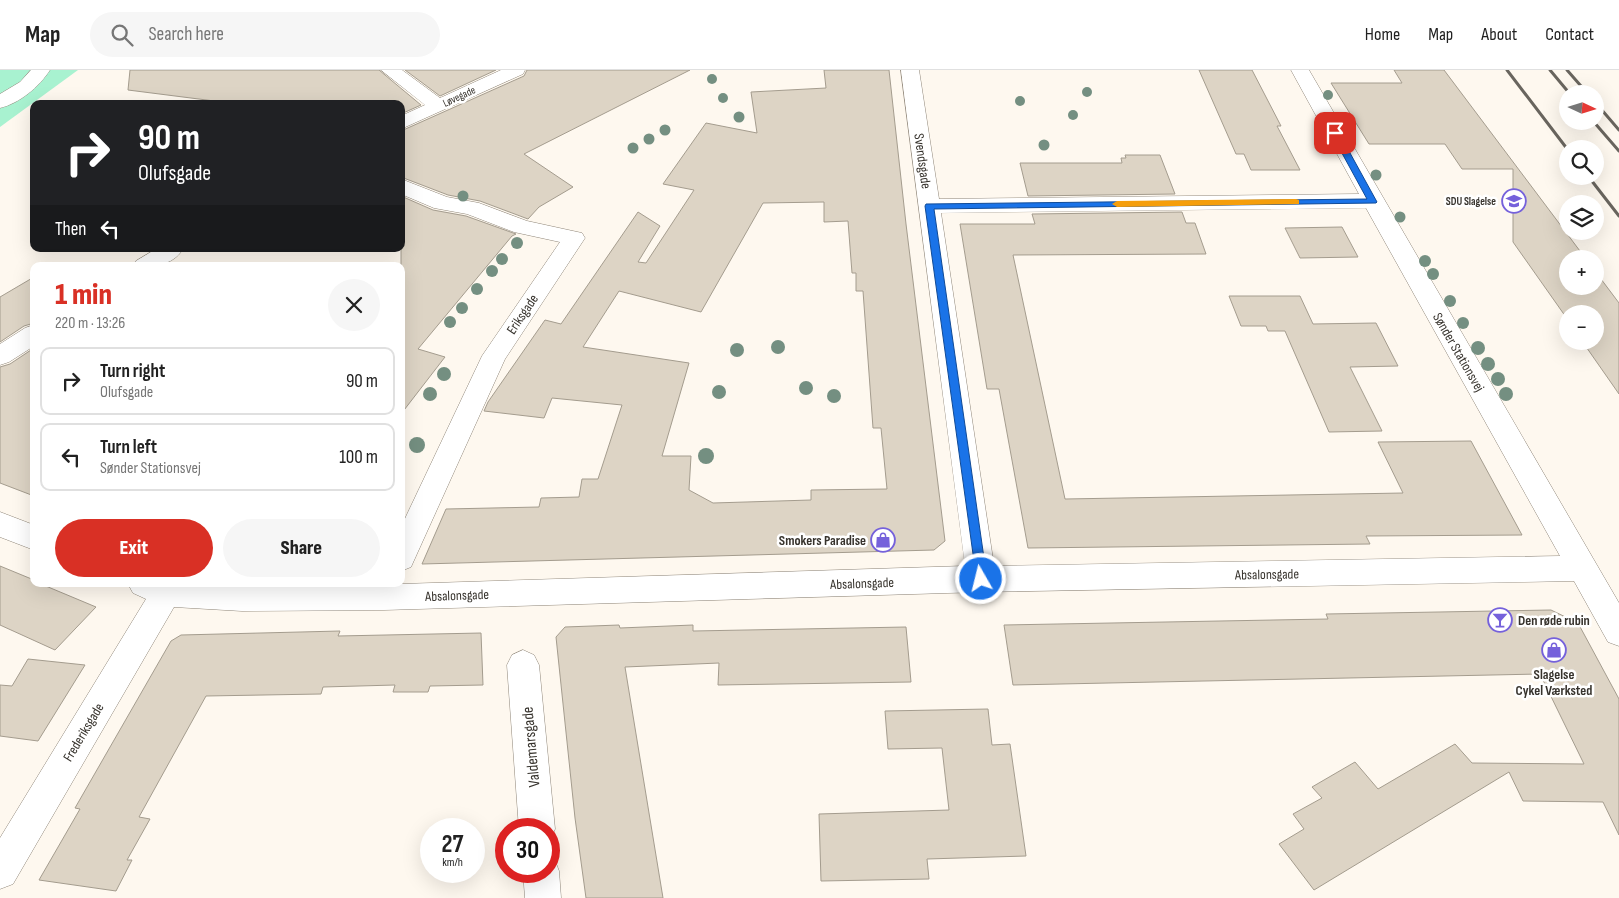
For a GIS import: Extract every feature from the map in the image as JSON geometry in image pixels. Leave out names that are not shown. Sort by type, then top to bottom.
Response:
[{"type":"street","points":[[0,102],[27,86],[41,70]]},
{"type":"street","points":[[390,70],[439,106]]},
{"type":"street","name":"Løvegade","points":[[405,121],[516,70]]},
{"type":"street","name":"Svendsgade","points":[[910,70],[981,579]]},
{"type":"street","name":"Sønder Stationsvej","points":[[1300,70],[1372,202],[1583,568],[1614,616]]},
{"type":"street","name":"Eriksgade","points":[[405,188],[442,203],[471,208],[522,227],[574,238],[494,356],[405,549]]},
{"type":"street","points":[[930,206],[1372,202]]},
{"type":"street","points":[[151,262],[167,252]]},
{"type":"street","points":[[0,356],[30,337]]},
{"type":"street","points":[[0,524],[30,536]]},
{"type":"street","name":"Absalonsgade","points":[[154,588],[242,598],[387,591],[1583,568]]},
{"type":"street","name":"Frederiksgade","points":[[0,871],[154,588]]},
{"type":"street","name":"Valdemarsgade","points":[[523,666],[536,818]]},
{"type":"street","points":[[542,883],[543,898]]},
{"type":"green space","points":[[0,70],[78,70],[37,100],[30,100],[30,105],[0,127]]},
{"type":"building","points":[[130,70],[379,70],[421,105],[405,112],[405,100],[207,100],[128,90]]},
{"type":"building","points":[[405,70],[496,70],[440,96]]},
{"type":"building","points":[[527,70],[690,70],[524,154],[573,187],[539,207],[528,219],[480,201],[448,195],[405,179],[405,129],[524,76]]},
{"type":"building","points":[[824,70],[889,70],[945,541],[934,550],[422,564],[446,509],[539,507],[541,498],[579,497],[582,479],[598,479],[622,405],[552,398],[544,418],[484,411],[488,402],[545,320],[561,324],[638,212],[660,226],[638,262],[646,263],[694,190],[663,184],[706,123],[757,133],[751,92],[826,88]],"holes":[[[824,202],[824,222],[848,221],[852,273],[856,273],[856,291],[863,291],[873,428],[881,428],[887,489],[811,490],[811,500],[713,503],[689,490],[691,456],[662,456],[689,363],[583,347],[619,291],[701,312],[763,203]]]},
{"type":"building","points":[[1199,70],[1252,70],[1281,126],[1277,126],[1300,170],[1251,170],[1244,154],[1236,154]]},
{"type":"building","name":"SDU Slagelse","points":[[1394,70],[1444,70],[1559,223],[1559,240],[1572,240],[1579,250],[1559,250],[1559,295],[1604,295],[1604,283],[1619,303],[1619,394],[1588,350],[1604,350],[1604,305],[1559,305],[1559,307],[1513,242],[1513,169],[1462,169],[1445,144],[1369,144],[1331,83],[1402,83]]},
{"type":"building","points":[[1125,155],[1160,155],[1175,194],[1028,196],[1020,163],[1122,163],[1121,158],[1126,158]]},
{"type":"building","points":[[405,198],[433,210],[466,216],[516,234],[512,236],[418,349],[445,357],[405,409],[405,262],[401,262],[401,252],[405,252]]},
{"type":"building","points":[[1182,212],[1186,223],[1195,223],[1206,254],[1013,255],[1065,499],[1403,493],[1378,442],[1471,441],[1522,535],[1366,536],[1370,544],[1028,548],[999,389],[987,389],[960,224],[1035,224],[1032,214]]},
{"type":"building","points":[[1342,227],[1358,257],[1300,258],[1285,228]]},
{"type":"building","points":[[30,279],[30,324],[24,326],[0,342],[0,297]]},
{"type":"building","points":[[1229,296],[1300,296],[1313,324],[1376,323],[1398,366],[1350,367],[1382,431],[1329,432],[1285,331],[1268,331],[1266,326],[1241,326]]},
{"type":"building","points":[[30,351],[30,494],[0,483],[0,367],[10,364]]},
{"type":"building","points":[[0,566],[30,578],[30,587],[48,587],[96,607],[55,650],[0,625]]},
{"type":"building","points":[[1551,610],[1578,623],[1619,699],[1619,835],[1603,802],[1523,801],[1509,772],[1314,890],[1279,844],[1304,829],[1293,814],[1322,798],[1312,787],[1355,762],[1378,789],[1455,744],[1472,763],[1584,764],[1540,674],[1013,685],[1004,625],[1328,619],[1326,614]]},
{"type":"building","points":[[619,625],[620,628],[693,625],[693,631],[906,627],[911,682],[718,685],[719,663],[625,667],[663,898],[586,898],[575,818],[556,637],[565,627]]},
{"type":"building","points":[[340,631],[338,636],[481,633],[483,685],[430,686],[428,692],[393,692],[395,685],[323,687],[321,694],[206,696],[139,817],[150,819],[127,860],[132,860],[116,891],[39,880],[80,809],[75,808],[171,641],[181,635]]},
{"type":"building","points":[[28,659],[85,665],[38,741],[0,736],[0,685],[12,686]]},
{"type":"building","points":[[988,709],[992,745],[1010,744],[1026,856],[927,859],[929,879],[821,881],[819,814],[949,810],[942,748],[888,749],[885,711]]},
{"type":"railway","points":[[1507,70],[1560,140]]},
{"type":"railway","points":[[1550,70],[1562,85]]},
{"type":"railway","points":[[1567,70],[1580,85]]},
{"type":"railway","points":[[1604,112],[1619,130]]},
{"type":"railway","points":[[1601,130],[1619,151]]},
{"type":"railway","points":[[1595,185],[1619,216]]},
{"type":"slow traffic","points":[[1117,204],[1296,202]]},
{"type":"place","name":"SDU Slagelse","points":[[1514,201]]},
{"type":"place","name":"Smokers Paradise","points":[[883,540]]},
{"type":"place","name":"Den røde rubin","points":[[1500,620]]},
{"type":"place","name":"Slagelse Cykel Værksted","points":[[1554,650]]},
{"type":"route","points":[[981,579],[930,206],[1372,202],[1335,133]]}]
